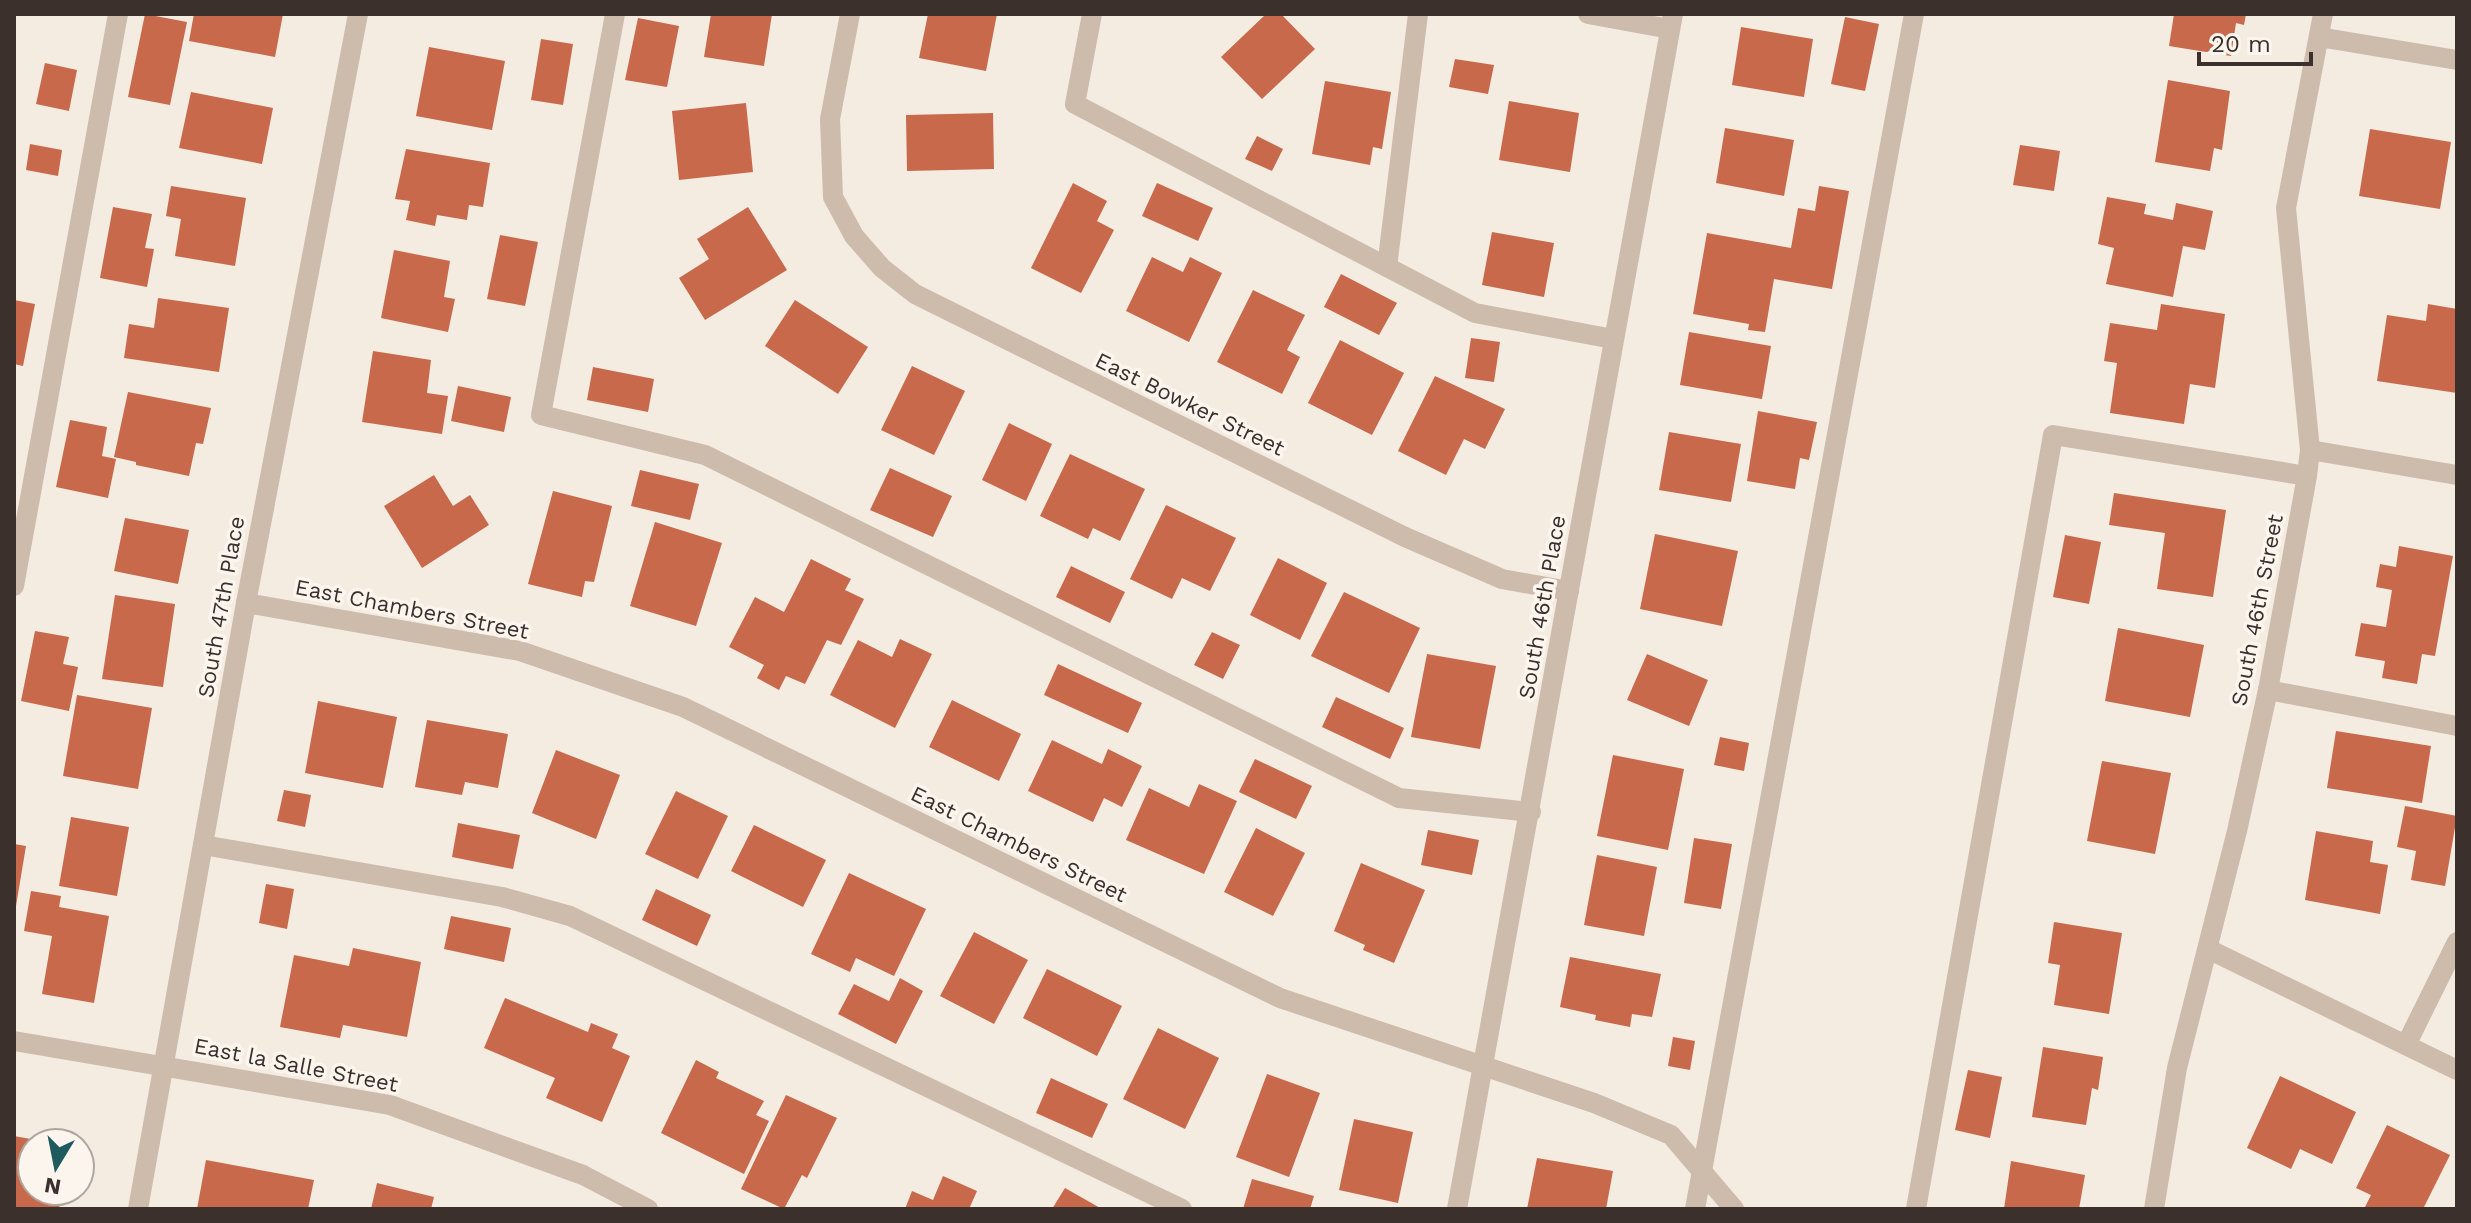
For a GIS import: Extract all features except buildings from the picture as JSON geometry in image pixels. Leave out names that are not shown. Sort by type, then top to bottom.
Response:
[{"type":"street","points":[[14,586],[118,14]]},
{"type":"street","name":"South 47th Place","points":[[138,1209],[246,603],[358,14]]},
{"type":"street","points":[[615,14],[541,415],[705,455],[1399,798],[1531,812]]},
{"type":"street","name":"East Bowker Street","points":[[850,14],[830,119],[833,197],[854,236],[882,268],[915,294],[1405,537],[1502,579],[1569,591]]},
{"type":"street","points":[[1092,14],[1075,104],[1475,313],[1613,339]]},
{"type":"street","points":[[1387,267],[1418,14]]},
{"type":"street","points":[[1588,14],[1672,22]]},
{"type":"street","points":[[1695,1209],[1914,14]]},
{"type":"street","name":"South 46th Street","points":[[2154,1209],[2177,1068],[2237,831],[2268,690],[2307,476],[2310,450],[2286,208],[2323,14]]},
{"type":"street","name":"South 46th Place","points":[[1457,1209],[1672,22]]},
{"type":"street","points":[[2319,37],[2457,60]]},
{"type":"street","points":[[1916,1209],[2053,435],[2307,476]]},
{"type":"street","points":[[2310,450],[2457,475]]},
{"type":"street","name":"East Chambers Street","points":[[246,603],[520,651],[683,707],[1280,998],[1594,1103],[1671,1135],[1734,1209]]},
{"type":"street","points":[[2268,690],[2457,726]]},
{"type":"street","points":[[203,845],[502,897],[570,916],[1182,1209]]},
{"type":"street","points":[[2406,1045],[2457,942]]},
{"type":"street","points":[[2208,949],[2457,1070]]},
{"type":"street","name":"East la Salle Street","points":[[14,1041],[390,1105],[583,1175],[648,1209]]}]
